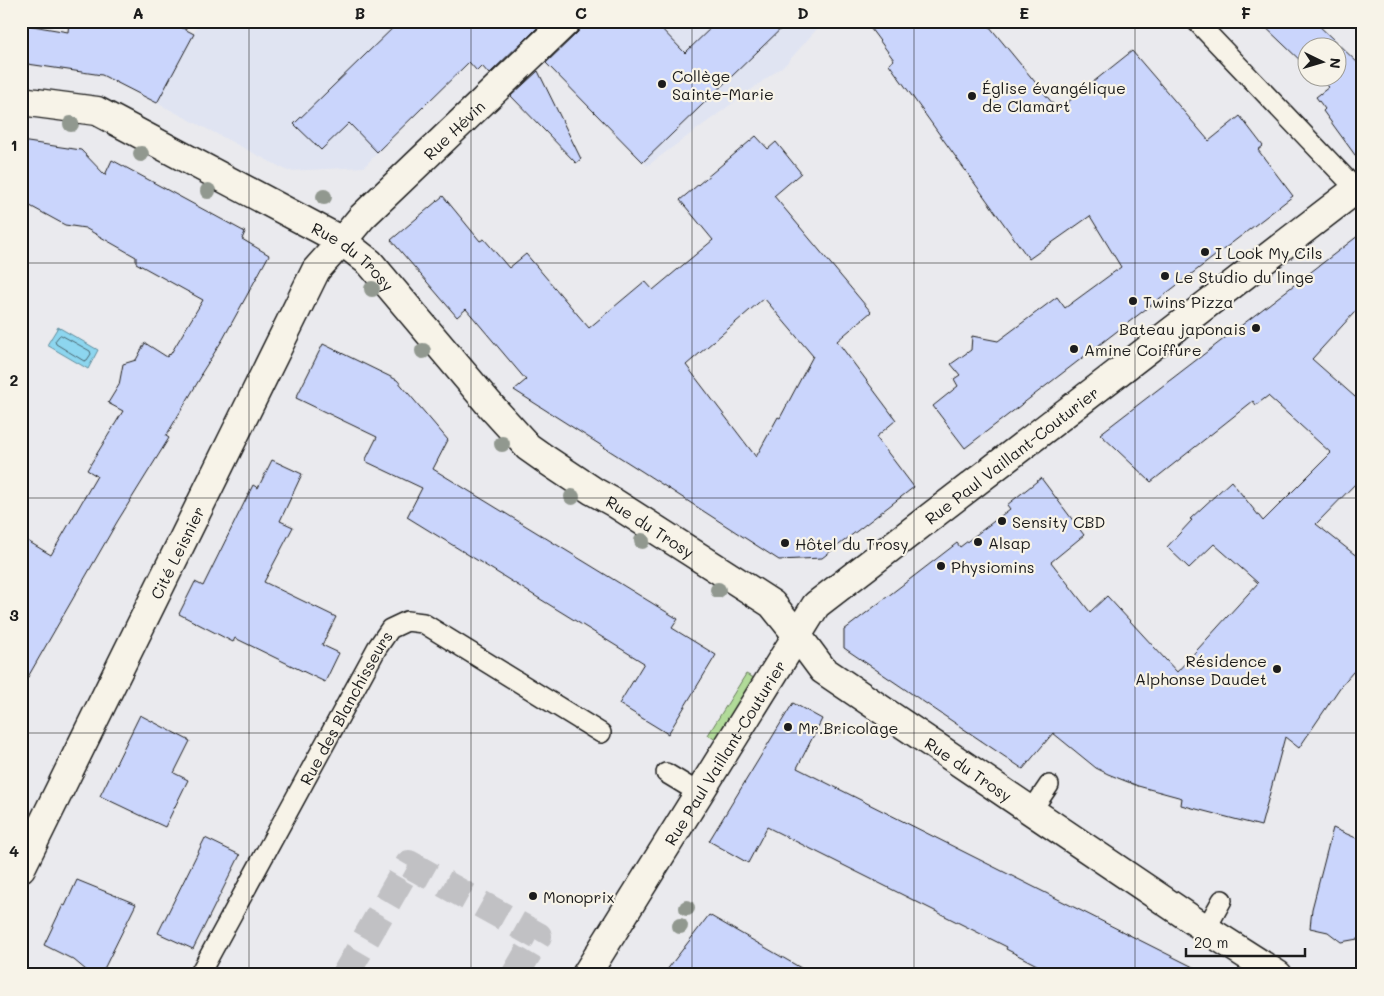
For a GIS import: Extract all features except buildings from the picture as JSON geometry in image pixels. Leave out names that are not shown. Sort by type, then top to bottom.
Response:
[{"type":"street","name":"Rue Hévin","points":[[342,241],[371,208],[568,21]]},
{"type":"street","name":"Rue du Trosy","points":[[21,101],[97,112],[342,241],[370,263],[489,404],[528,447],[593,491],[772,604],[822,670],[1206,929],[1278,975]]},
{"type":"street","name":"Rue Paul Vaillant-Couturier","points":[[586,975],[816,605],[1359,187]]},
{"type":"street","name":"Cité Leisnier","points":[[21,868],[316,270],[342,241]]},
{"type":"lane","points":[[1196,21],[1359,187]]},
{"type":"lane","name":"Rue des Blanchisseurs","points":[[199,975],[377,648],[390,629],[407,621],[423,623],[601,733]]},
{"type":"lane","points":[[666,773],[699,794]]},
{"type":"lane","points":[[1032,810],[1049,785]]},
{"type":"lane","points":[[1206,929],[1222,900]]},
{"type":"shaded area","points":[[200,21],[402,21],[397,132],[364,167],[288,171],[157,103]]},
{"type":"shaded area","name":"Collège Sainte-Marie","points":[[600,21],[824,21],[786,64],[647,166],[551,68]]},
{"type":"green space","points":[[746,674],[754,678],[716,740],[708,735]]},
{"type":"water","points":[[58,327],[98,350],[88,369],[47,345]]},
{"type":"tunnel","points":[[345,975],[409,864],[538,936],[515,975]]},
{"type":"place","name":"Collège Sainte-Marie","points":[[662,84]]},
{"type":"place","name":"Église évangélique de Clamart","points":[[972,96]]},
{"type":"place","name":"I Look My Cils","points":[[1205,252]]},
{"type":"place","name":"Le Studio du linge","points":[[1165,276]]},
{"type":"place","name":"Twins Pizza","points":[[1133,301]]},
{"type":"place","name":"Bateau japonais","points":[[1256,328]]},
{"type":"place","name":"Amine Coiffure","points":[[1074,349]]},
{"type":"place","name":"Sensity CBD","points":[[1002,521]]},
{"type":"place","name":"Alsap","points":[[978,542]]},
{"type":"place","name":"Hôtel du Trosy","points":[[785,543]]},
{"type":"place","name":"Physiomins","points":[[941,566]]},
{"type":"place","name":"Résidence Alphonse Daudet","points":[[1277,669]]},
{"type":"place","name":"Mr.Bricolage","points":[[788,727]]},
{"type":"place","name":"Monoprix","points":[[533,896]]}]
